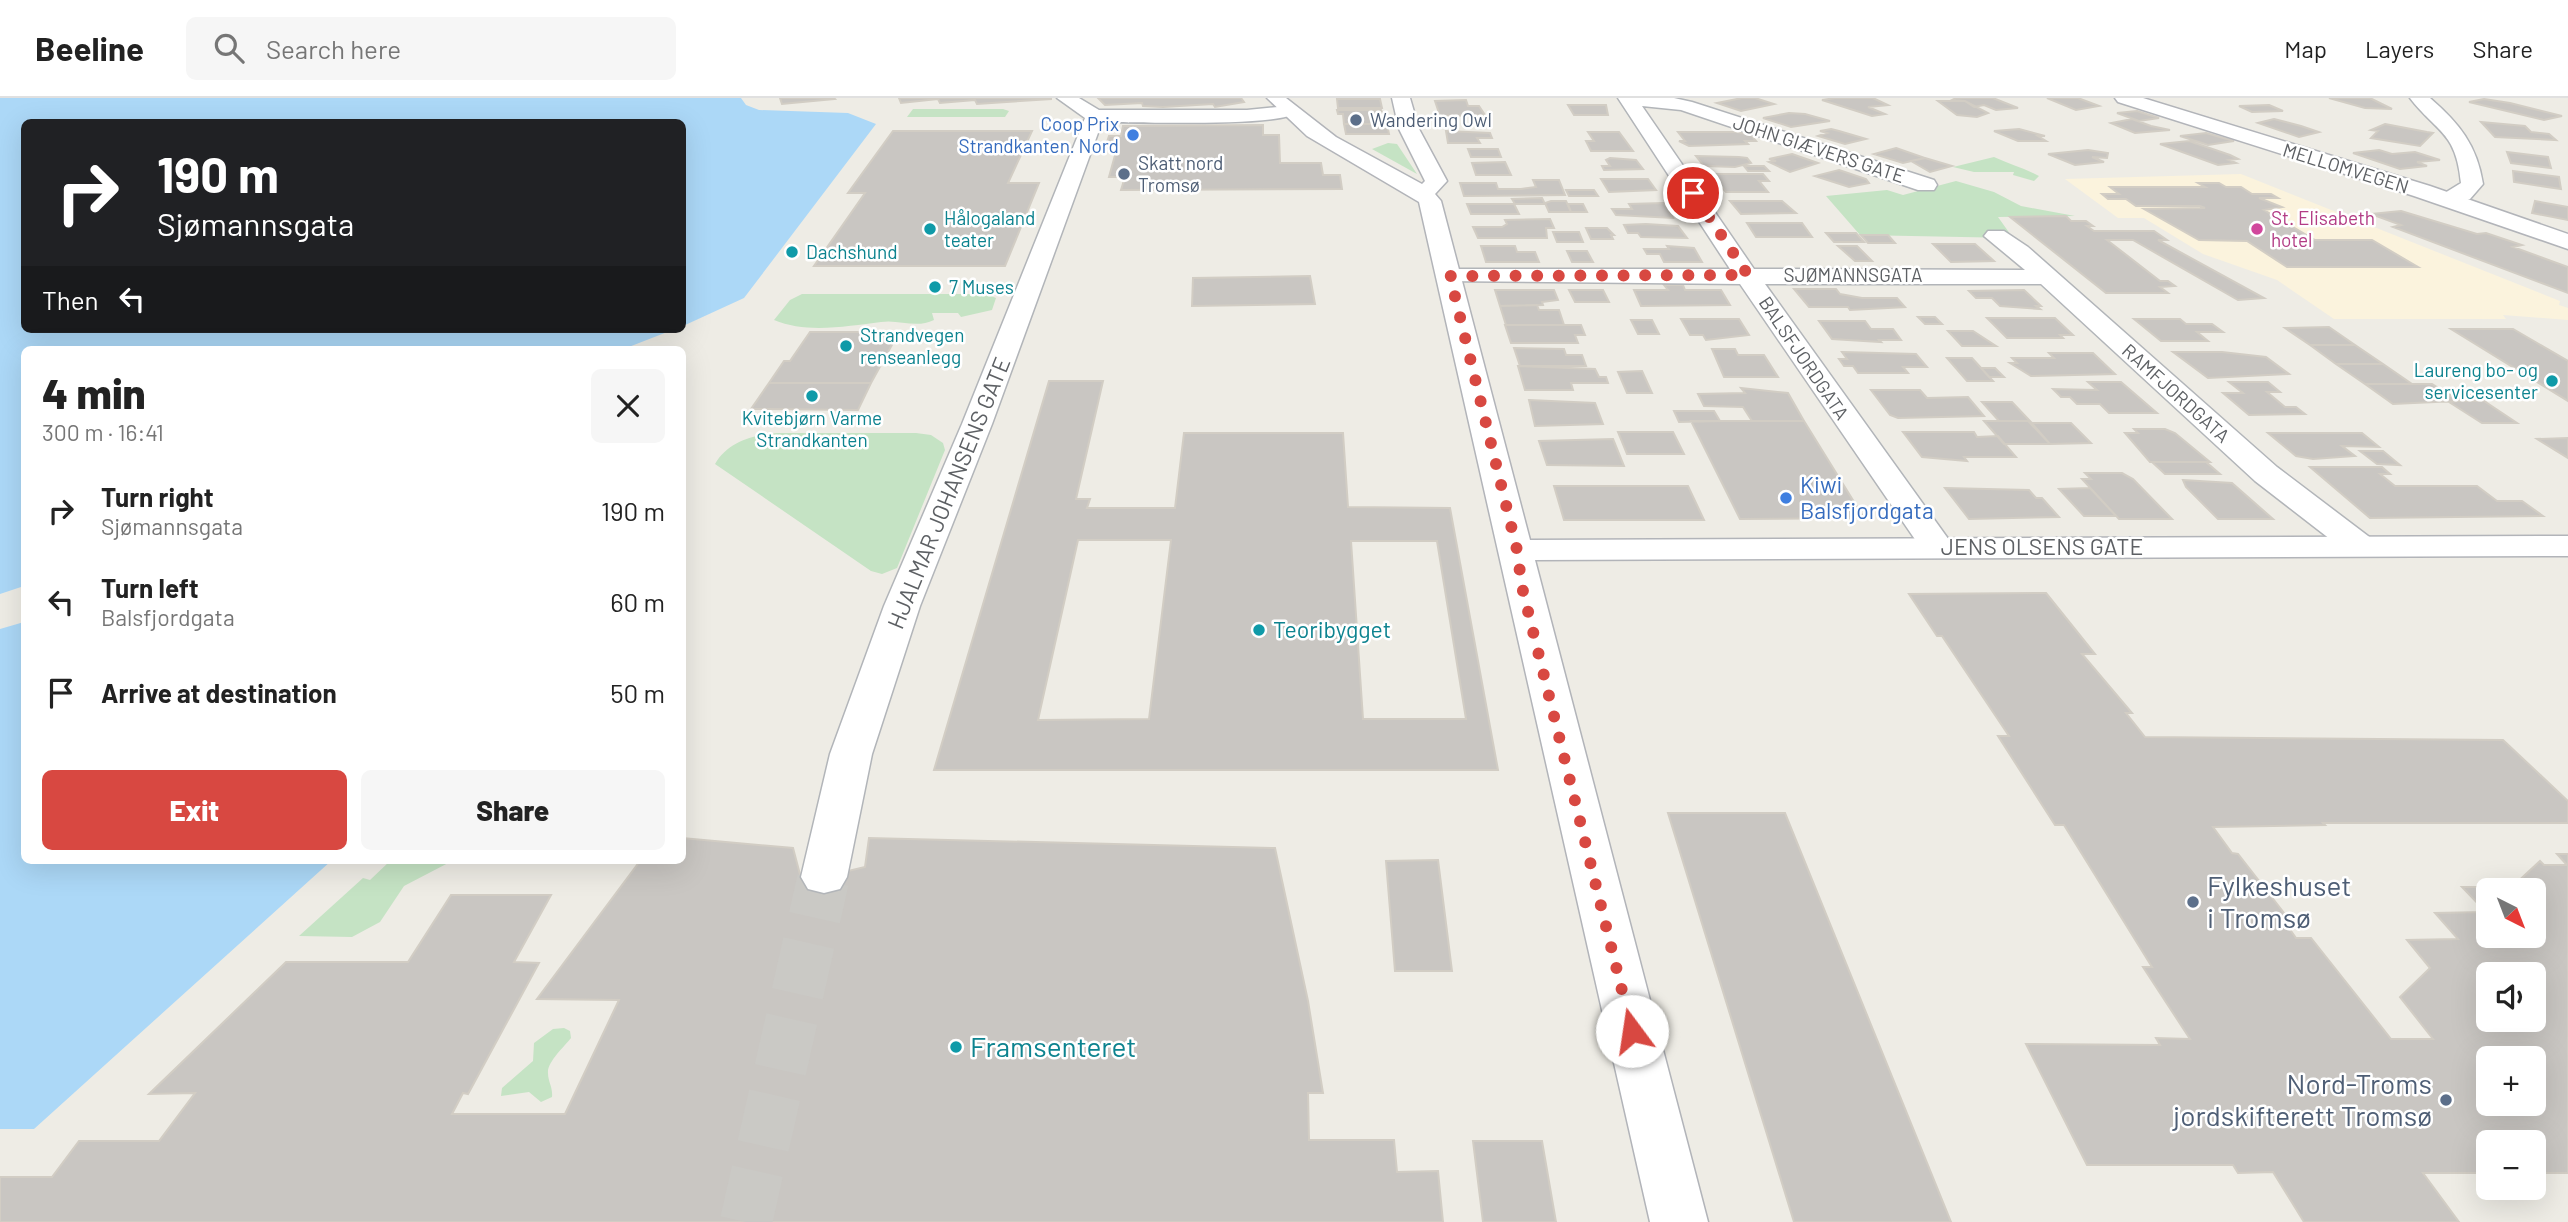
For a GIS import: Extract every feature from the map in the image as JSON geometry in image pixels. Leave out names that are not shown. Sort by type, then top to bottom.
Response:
[{"type":"street","points":[[1066,98],[1095,116],[1247,116],[1282,105],[1381,171],[1422,192],[1430,201],[1679,1222]]},
{"type":"street","points":[[1401,98],[1416,143],[1436,181],[1422,192]]},
{"type":"street","points":[[1663,102],[1686,98]]},
{"type":"street","name":"MELLOMVEGEN","points":[[2124,98],[2446,199],[2568,242]]},
{"type":"street","points":[[2419,98],[2456,132],[2468,153],[2472,184],[2462,194],[2446,199]]},
{"type":"street","name":"JOHN GIÆVERS GATE","points":[[1629,100],[1663,102],[1726,118],[1926,185]]},
{"type":"street","name":"BALSFJORDGATA","points":[[1629,100],[1800,355],[1937,547]]},
{"type":"street","name":"HJALMAR JOHANSENS GATE","points":[[824,877],[851,754],[894,631],[1095,116]]},
{"type":"street","name":"RAMFJORDGATA","points":[[1996,236],[2020,252],[2266,474],[2360,546]]},
{"type":"street","name":"SJØMANNSGATA","points":[[1450,276],[2046,277]]},
{"type":"street","name":"JENS OLSENS GATE","points":[[1517,550],[2568,547]]},
{"type":"shaded area","points":[[2241,174],[2560,301],[2559,305],[2568,308],[2568,320],[2503,315],[2506,319],[2334,319],[2277,280],[2203,254],[2144,218],[2118,218],[2065,179]]},
{"type":"green space","points":[[913,109],[1009,111],[1005,117],[907,117]]},
{"type":"green space","points":[[1388,143],[1397,144],[1417,174],[1372,149]]},
{"type":"green space","points":[[1994,157],[2039,176],[2034,181],[2013,175],[2014,172],[1974,172],[1953,167]]},
{"type":"green space","points":[[1956,181],[1994,192],[2021,206],[2075,216],[1998,217],[2013,238],[1860,235],[1826,196],[1887,190],[1903,195]]},
{"type":"green space","points":[[802,294],[986,294],[996,298],[992,310],[961,317],[958,313],[932,313],[934,320],[921,324],[888,321],[813,328],[774,320],[790,300]]},
{"type":"green space","points":[[777,433],[916,433],[931,435],[943,443],[945,450],[897,568],[882,574],[871,571],[715,464],[720,456],[741,441]]},
{"type":"green space","points":[[387,864],[446,864],[404,886],[380,922],[352,937],[299,936],[363,878],[370,880]]},
{"type":"green space","points":[[564,1028],[570,1031],[571,1038],[548,1069],[552,1097],[541,1102],[529,1092],[501,1096],[502,1088],[533,1061],[534,1043],[553,1029]]},
{"type":"water","points":[[0,98],[741,98],[746,105],[759,110],[848,113],[876,124],[744,298],[686,325],[686,119],[21,119],[21,333],[665,333],[631,346],[21,346],[21,587],[0,594]]},
{"type":"water","points":[[21,623],[21,864],[328,864],[34,1129],[0,1129],[0,629]]},
{"type":"building","points":[[780,98],[834,98],[835,99],[782,104]]},
{"type":"building","points":[[899,98],[1051,99],[977,104],[975,100],[940,103],[938,99],[901,103]]},
{"type":"building","points":[[1098,98],[1241,98],[1244,102],[1215,107],[1213,104],[1163,107],[1143,106],[1142,103],[1105,105]]},
{"type":"building","points":[[1755,98],[1774,104],[1741,111],[1717,103]]},
{"type":"building","points":[[1873,98],[1888,105],[1868,107],[1885,114],[1872,116],[1822,100]]},
{"type":"building","points":[[1993,98],[2018,108],[1996,110],[1984,105],[1974,107],[1965,101],[1952,100]]},
{"type":"building","points":[[2047,98],[2078,98],[2099,106],[2076,110]]},
{"type":"building","points":[[2329,98],[2370,98],[2392,109],[2365,108]]},
{"type":"building","points":[[1337,99],[1380,99],[1382,108],[1338,108]]},
{"type":"building","points":[[2484,99],[2562,116],[2544,120],[2469,102]]},
{"type":"building","points":[[1466,100],[1468,106],[1479,106],[1485,115],[1440,116],[1435,101]]},
{"type":"building","points":[[1938,101],[1965,101],[1988,113],[1977,117],[1957,115]]},
{"type":"building","points":[[1568,105],[1606,105],[1608,115],[1574,115]]},
{"type":"building","points":[[2269,105],[2283,111],[2252,112],[2239,106]]},
{"type":"building","points":[[1337,110],[1381,110],[1387,124],[1344,124],[1343,114],[1338,114]]},
{"type":"building","points":[[2137,111],[2159,118],[2139,121],[2117,113]]},
{"type":"building","points":[[1789,113],[1830,121],[1791,127],[1763,118]]},
{"type":"building","points":[[2132,119],[2170,130],[2135,133],[2111,123]]},
{"type":"building","points":[[2274,119],[2319,132],[2299,137],[2258,123]]},
{"type":"building","points":[[2481,122],[2525,126],[2531,132],[2549,134],[2556,140],[2495,137]]},
{"type":"building","points":[[1344,124],[1387,124],[1389,134],[1346,134]]},
{"type":"building","points":[[2385,124],[2433,133],[2420,146],[2371,138],[2378,131],[2371,130]]},
{"type":"building","points":[[1263,125],[1263,135],[1279,135],[1280,163],[1321,163],[1323,175],[1340,175],[1342,189],[1121,190],[1125,177],[1109,177],[1117,148],[1105,148],[1109,136],[1121,136],[1123,126]]},
{"type":"building","points":[[1831,129],[1866,139],[1845,144],[1818,136],[1827,133],[1820,131]]},
{"type":"building","points":[[2019,129],[2045,136],[2038,136],[2046,141],[2018,141],[1994,131]]},
{"type":"building","name":"Hålogaland teater","points":[[893,131],[1032,131],[1008,183],[1039,183],[1005,266],[814,266],[865,193],[848,193]]},
{"type":"building","points":[[1446,131],[1490,133],[1492,138],[1477,138],[1480,143],[1448,143]]},
{"type":"building","points":[[1588,132],[1619,132],[1633,151],[1591,151],[1586,141],[1594,141]]},
{"type":"building","points":[[1678,132],[1737,132],[1751,135],[1756,141],[1745,141],[1748,144],[1689,146],[1679,141],[1685,141]]},
{"type":"building","points":[[2206,133],[2234,141],[2208,145],[2180,136]]},
{"type":"building","points":[[2189,141],[2238,159],[2229,160],[2236,163],[2218,165],[2160,144]]},
{"type":"building","points":[[1896,148],[1925,158],[1903,163],[1874,154]]},
{"type":"building","points":[[1468,149],[1498,149],[1501,157],[1471,157]]},
{"type":"building","points":[[2088,150],[2108,153],[2107,158],[2092,157],[2104,162],[2075,165],[2048,154]]},
{"type":"building","points":[[2379,150],[2392,154],[2415,152],[2440,160],[2417,162],[2427,166],[2400,169],[2353,153]]},
{"type":"building","points":[[2507,152],[2548,157],[2551,168],[2511,163]]},
{"type":"building","points":[[1792,154],[1818,163],[1790,172],[1769,162],[1776,161],[1769,159]]},
{"type":"building","points":[[1696,156],[1747,158],[1751,163],[1735,167],[1704,166]]},
{"type":"building","points":[[1925,158],[1952,166],[1930,172],[1911,161]]},
{"type":"building","points":[[1606,160],[1636,160],[1643,169],[1604,170],[1602,166],[1610,166]]},
{"type":"building","points":[[1505,162],[1511,175],[1476,175],[1472,163]]},
{"type":"building","points":[[1744,166],[1764,166],[1769,171],[1748,171]]},
{"type":"building","points":[[1839,170],[1866,179],[1869,183],[1849,187],[1815,176]]},
{"type":"building","points":[[2513,171],[2559,177],[2561,189],[2514,182]]},
{"type":"building","points":[[1710,174],[1763,174],[1769,181],[1759,181],[1768,192],[1726,192]]},
{"type":"building","points":[[1601,179],[1648,179],[1656,190],[1609,192]]},
{"type":"building","points":[[1533,180],[1559,180],[1565,195],[1464,196],[1460,183],[1496,183],[1498,189],[1521,189],[1536,187]]},
{"type":"building","points":[[2198,183],[2219,183],[2226,187],[2241,187],[2252,194],[2271,194],[2278,198],[2259,198],[2282,207],[2264,210],[2315,240],[2372,240],[2418,267],[2287,267],[2247,241],[2199,240],[2144,209],[2205,208],[2200,206],[2136,206],[2126,199],[2108,199],[2102,194],[2119,194],[2110,187],[2205,187]]},
{"type":"building","points":[[1566,190],[1594,190],[1598,196],[1569,196]]},
{"type":"building","points":[[1542,198],[1545,204],[1515,204],[1512,199]]},
{"type":"building","points":[[1566,201],[1571,212],[1549,212],[1545,203]]},
{"type":"building","points":[[1730,201],[1782,201],[1796,213],[1741,214]]},
{"type":"building","points":[[2535,201],[2568,207],[2568,220],[2532,213]]},
{"type":"building","points":[[1664,203],[1673,218],[1616,215],[1612,209],[1632,209],[1629,204]]},
{"type":"building","points":[[1467,204],[1514,204],[1519,214],[1471,214]]},
{"type":"building","points":[[1568,204],[1583,204],[1587,212],[1571,212]]},
{"type":"building","points":[[2401,211],[2522,245],[2513,247],[2568,267],[2568,293],[2393,227],[2401,225],[2371,214]]},
{"type":"building","points":[[2066,216],[2071,221],[2086,221],[2093,226],[2087,226],[2094,231],[2154,231],[2167,240],[2158,240],[2264,298],[2238,300],[2133,240],[2107,240],[2160,281],[2168,281],[2175,286],[2160,287],[2168,293],[2106,293],[2010,217]]},
{"type":"building","points":[[1550,219],[1554,228],[1546,228],[1547,238],[1478,238],[1473,227],[1502,227],[1507,224],[1505,220]]},
{"type":"building","points":[[1747,223],[1802,223],[1812,237],[1756,237]]},
{"type":"building","points":[[1624,225],[1678,226],[1687,238],[1641,237],[1638,233],[1628,233]]},
{"type":"building","points":[[1586,228],[1607,228],[1614,235],[1611,235],[1613,239],[1591,239]]},
{"type":"building","points":[[1553,232],[1579,232],[1583,242],[1557,242]]},
{"type":"building","points":[[1826,233],[1856,233],[1864,242],[1834,242]]},
{"type":"building","points":[[1861,235],[1888,235],[1895,243],[1868,243]]},
{"type":"building","points":[[1933,244],[1975,244],[1994,261],[1951,262]]},
{"type":"building","points":[[1481,246],[1515,246],[1517,252],[1535,252],[1539,262],[1486,262]]},
{"type":"building","points":[[1667,246],[1694,248],[1702,262],[1664,262],[1660,254],[1647,254],[1644,249],[1669,249]]},
{"type":"building","points":[[1838,246],[1857,246],[1872,261],[1855,261]]},
{"type":"building","points":[[1567,251],[1587,251],[1593,262],[1572,262]]},
{"type":"building","points":[[1310,276],[1315,304],[1192,306],[1193,278]]},
{"type":"building","points":[[1664,285],[1683,285],[1685,290],[1721,290],[1730,305],[1641,306],[1634,290],[1668,290]]},
{"type":"building","points":[[1794,289],[1836,289],[1840,294],[1862,298],[1897,298],[1905,307],[1850,310],[1848,307],[1809,307]]},
{"type":"building","points":[[1495,290],[1554,290],[1558,300],[1542,302],[1543,305],[1500,306]]},
{"type":"building","points":[[1569,290],[1603,290],[1609,302],[1575,302]]},
{"type":"building","points":[[2024,290],[2041,306],[2036,306],[2040,309],[2000,306],[1992,298],[1976,298],[1969,291]]},
{"type":"building","points":[[1537,305],[1539,310],[1559,310],[1564,325],[1506,325],[1500,306]]},
{"type":"building","points":[[1918,317],[1935,317],[1942,324],[1925,324]]},
{"type":"building","points":[[1987,318],[2055,318],[2073,335],[2060,335],[2063,338],[2007,338]]},
{"type":"building","points":[[1681,319],[1739,319],[1749,335],[1706,340],[1703,335],[1690,335]]},
{"type":"building","points":[[2134,319],[2180,319],[2186,324],[2212,324],[2223,332],[2197,332],[2208,341],[2161,341]]},
{"type":"building","points":[[1631,320],[1652,320],[1659,334],[1638,334]]},
{"type":"building","points":[[1819,321],[1865,321],[1871,329],[1893,329],[1901,340],[1879,340],[1881,342],[1832,339]]},
{"type":"building","points":[[1505,325],[1581,325],[1585,335],[1575,335],[1578,343],[1511,343]]},
{"type":"building","points":[[2329,327],[2355,345],[2310,345],[2285,328]]},
{"type":"building","name":"Laureng bo- og servicesenter","points":[[2451,329],[2513,329],[2568,361],[2568,401]]},
{"type":"building","points":[[1948,331],[1973,331],[1996,346],[1962,346]]},
{"type":"building","name":"Strandvegen renseanlegg","points":[[810,332],[899,332],[871,383],[769,383],[784,361],[790,361]]},
{"type":"building","points":[[2310,345],[2355,345],[2383,364],[2336,364]]},
{"type":"building","points":[[1514,348],[1564,349],[1566,355],[1582,355],[1586,366],[1520,366]]},
{"type":"building","points":[[1712,349],[1735,349],[1738,355],[1764,355],[1778,377],[1724,377]]},
{"type":"building","points":[[1842,352],[1916,354],[1927,367],[1903,367],[1908,373],[1858,373],[1853,366],[1844,366],[1839,359],[1847,359]]},
{"type":"building","points":[[2173,352],[2222,352],[2266,357],[2289,374],[2208,378]]},
{"type":"building","points":[[2049,353],[2093,353],[2115,374],[2031,376],[2010,363],[2017,363],[2012,358],[2054,358]]},
{"type":"building","points":[[1947,358],[1972,358],[1993,381],[1967,381]]},
{"type":"building","points":[[2336,364],[2383,364],[2412,384],[2365,384]]},
{"type":"building","points":[[1518,366],[1595,369],[1599,377],[1606,377],[1608,383],[1571,383],[1573,390],[1525,390]]},
{"type":"building","points":[[1981,368],[1995,368],[2004,377],[1989,377]]},
{"type":"building","points":[[1642,371],[1652,393],[1627,393],[1618,372]]},
{"type":"building","name":"Teoribygget","points":[[1049,381],[1103,381],[1076,499],[1090,499],[1087,508],[1175,508],[1184,433],[1343,433],[1348,507],[1450,508],[1498,770],[934,770]],"holes":[[[1078,540],[1171,540],[1149,719],[1038,720]],[[1351,541],[1437,541],[1466,719],[1363,719]]]},
{"type":"building","points":[[2088,382],[2121,382],[2157,413],[2109,413],[2100,404],[2077,404],[2070,397],[2061,397],[2053,389],[2097,390]]},
{"type":"building","points":[[2229,382],[2268,382],[2280,392],[2267,392],[2285,407],[2296,407],[2305,414],[2249,415],[2223,393],[2243,393]]},
{"type":"building","name":"Kvitebjørn Varme Strandkanten","points":[[769,383],[871,383],[858,410],[751,409]]},
{"type":"building","points":[[2365,384],[2432,384],[2459,401],[2393,404]]},
{"type":"building","points":[[1741,388],[1788,393],[1804,421],[1752,421],[1743,407],[1704,406],[1698,394],[1745,393]]},
{"type":"building","points":[[1871,390],[1920,390],[1927,398],[1968,397],[1984,416],[1898,418],[1890,415]]},
{"type":"building","points":[[2449,395],[2474,395],[2484,401],[2459,401]]},
{"type":"building","points":[[1529,400],[1595,403],[1603,424],[1535,426]]},
{"type":"building","points":[[2484,401],[2517,423],[2482,423],[2449,402]]},
{"type":"building","points":[[1982,402],[2012,402],[2030,421],[1999,421]]},
{"type":"building","points":[[1674,411],[1714,411],[1720,421],[1679,422]]},
{"type":"building","points":[[1691,421],[1804,421],[1864,518],[1740,519]]},
{"type":"building","points":[[1984,421],[2030,421],[2050,444],[2004,444]]},
{"type":"building","points":[[2030,423],[2071,423],[2091,443],[2050,444]]},
{"type":"building","points":[[2134,429],[2165,429],[2175,433],[2210,462],[2150,462],[2125,433],[2138,433]]},
{"type":"building","points":[[1618,432],[1673,432],[1684,454],[1627,454]]},
{"type":"building","points":[[1903,432],[1974,432],[1977,437],[1998,436],[2016,457],[1964,457],[1967,461],[1922,457]]},
{"type":"building","points":[[2268,433],[2362,433],[2379,447],[2342,446],[2355,456],[2313,459],[2296,456]]},
{"type":"building","points":[[2568,438],[2568,458],[2537,439]]},
{"type":"building","points":[[1613,439],[1624,466],[1547,465],[1539,441]]},
{"type":"building","points":[[2360,451],[2383,451],[2400,465],[2377,464]]},
{"type":"building","points":[[2152,462],[2206,462],[2220,474],[2165,474]]},
{"type":"building","points":[[2310,467],[2382,467],[2390,474],[2380,474],[2395,486],[2477,486],[2497,501],[2522,501],[2543,516],[2370,518]]},
{"type":"building","points":[[2085,473],[2122,473],[2133,479],[2172,519],[2119,519],[2082,479],[2091,479]]},
{"type":"building","points":[[2183,480],[2232,483],[2273,519],[2218,519],[2186,487]]},
{"type":"building","points":[[1554,486],[1688,486],[1704,520],[1564,520]]},
{"type":"building","points":[[1945,488],[2029,490],[2036,498],[2042,498],[2059,517],[1969,519]]},
{"type":"building","points":[[2090,488],[2116,516],[2084,516],[2059,489]]},
{"type":"building","name":"Fylkeshuset i Tromsø","points":[[2046,593],[2095,654],[2082,654],[2132,713],[2126,713],[2145,737],[2503,740],[2568,801],[2568,823],[2323,823],[2325,825],[2213,827],[2232,853],[2238,854],[2288,918],[2282,918],[2296,938],[2311,938],[2391,1039],[2433,1039],[2400,997],[2430,968],[2407,940],[2458,939],[2435,913],[2476,912],[2476,948],[2546,948],[2546,878],[2522,878],[2540,861],[2544,865],[2567,865],[2557,854],[2568,854],[2568,1173],[2546,1173],[2546,1130],[2476,1130],[2476,1173],[2423,1173],[2459,1222],[2304,1222],[2273,1172],[2238,1173],[2233,1165],[2087,1165],[2026,1044],[2160,1045],[2156,1038],[2190,1039],[2143,967],[2152,967],[2064,825],[2055,825],[1998,736],[2009,736],[1942,636],[1937,636],[1909,594]]},
{"type":"building","points":[[1668,813],[1785,813],[1951,1222],[1794,1222]]},
{"type":"building","name":"Framsenteret","points":[[686,838],[793,848],[802,882],[865,867],[869,838],[1275,848],[1308,1001],[1323,1093],[1308,1093],[1309,1140],[1394,1140],[1397,1172],[1438,1171],[1443,1222],[0,1222],[0,1177],[52,1177],[79,1141],[159,1141],[195,1093],[149,1094],[286,962],[408,962],[451,895],[551,895],[514,962],[539,963],[468,1094],[463,1093],[452,1114],[565,1114],[619,1000],[537,999],[638,864],[686,864]]},
{"type":"building","points":[[1438,860],[1452,971],[1395,971],[1386,861]]},
{"type":"building","name":"Fylkeshuset i Tromsø","points":[[2462,887],[2476,887],[2476,902]]},
{"type":"building","points":[[1473,1141],[1542,1141],[1556,1222],[1483,1222]]},
{"type":"tunnel","points":[[823,882],[824,877]]},
{"type":"tunnel","points":[[746,1222],[823,880]]},
{"type":"place","name":"Wandering Owl","points":[[1356,120]]},
{"type":"place","name":"Coop Prix Strandkanten. Nord","points":[[1133,135]]},
{"type":"place","name":"Skatt nord Tromsø","points":[[1124,174]]},
{"type":"place","name":"Hålogaland teater","points":[[930,229]]},
{"type":"place","name":"St. Elisabeth hotel","points":[[2257,229]]},
{"type":"place","name":"Dachshund","points":[[792,252]]},
{"type":"place","name":"7 Muses","points":[[935,287]]},
{"type":"place","name":"Strandvegen renseanlegg","points":[[846,346]]},
{"type":"place","name":"Laureng bo- og servicesenter","points":[[2552,381]]},
{"type":"place","name":"Kvitebjørn Varme Strandkanten","points":[[812,396]]},
{"type":"place","name":"Kiwi Balsfjordgata","points":[[1786,498]]},
{"type":"place","name":"Teoribygget","points":[[1259,630]]},
{"type":"place","name":"Fylkeshuset i Tromsø","points":[[2193,902]]},
{"type":"place","name":"Framsenteret","points":[[956,1047]]},
{"type":"place","name":"Nord-Troms jordskifterett Tromsø","points":[[2446,1100]]},
{"type":"route","points":[[1632,1031],[1522,587],[1517,550],[1450,276],[1748,275],[1693,193]]}]
